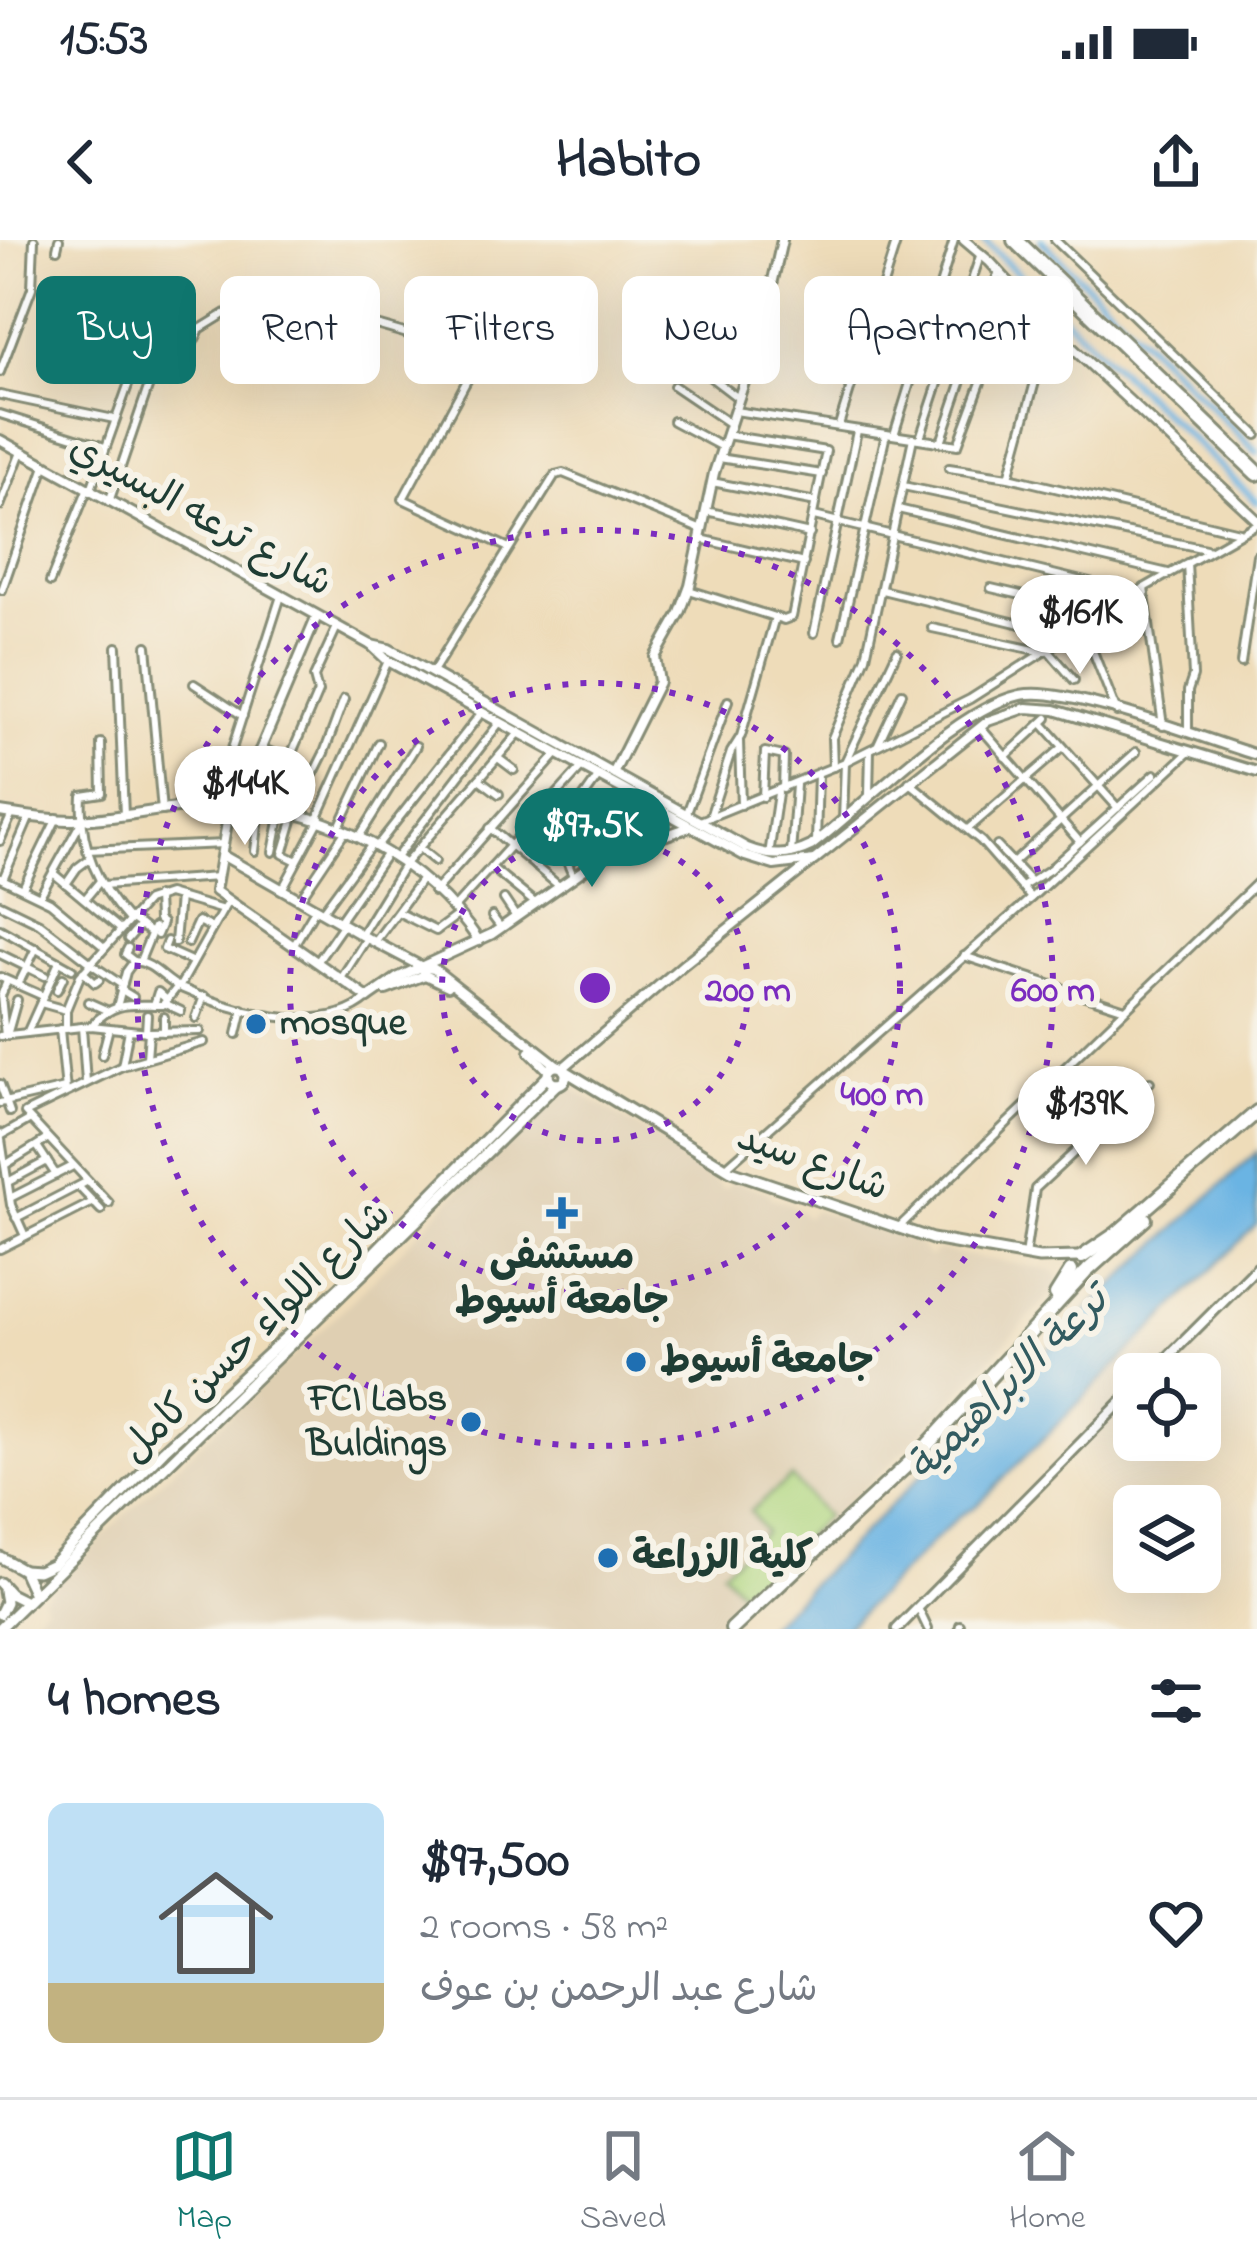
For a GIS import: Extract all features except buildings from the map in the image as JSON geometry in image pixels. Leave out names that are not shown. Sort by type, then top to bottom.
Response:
[{"type":"highway","points":[[1015,240],[1257,473]]},
{"type":"highway","points":[[1025,240],[1257,464]]},
{"type":"main road","name":"شارع سيد","points":[[557,1074],[581,1082],[730,1167],[932,1239],[1079,1266]]},
{"type":"main road","name":"شارع اللواء حسن كامل","points":[[23,1570],[38,1571],[52,1564],[344,1289],[557,1074]]},
{"type":"main road","points":[[732,1629],[913,1460],[1079,1266],[1257,1112]]},
{"type":"main road","points":[[722,1629],[910,1452],[1079,1266],[1257,1122]]},
{"type":"main road","name":"شارع اللواء حسن كامل","points":[[0,1628],[168,1454]]},
{"type":"main road","points":[[2,1560],[23,1570],[30,1598]]},
{"type":"main road","points":[[1,1584],[30,1598]]},
{"type":"main road","points":[[0,1614],[6,1602],[1,1584]]},
{"type":"street","points":[[0,372],[32,288],[34,240]]},
{"type":"street","points":[[774,276],[782,240]]},
{"type":"street","points":[[839,427],[897,240]]},
{"type":"street","points":[[840,638],[890,435],[953,240]]},
{"type":"street","points":[[964,240],[1003,276]]},
{"type":"street","points":[[1055,240],[1257,436]]},
{"type":"street","points":[[833,767],[833,734],[861,675],[916,438],[981,253]]},
{"type":"street","points":[[941,442],[999,271]]},
{"type":"street","points":[[196,337],[200,329],[258,296],[293,301],[411,335],[424,334],[476,359],[404,499],[508,548]]},
{"type":"street","points":[[157,896],[162,923],[128,943],[125,954],[179,987],[275,1016],[321,1018],[350,1011],[385,984],[424,971],[501,928],[608,854],[781,790],[970,699],[1133,594],[1257,522],[1073,349]]},
{"type":"street","points":[[50,582],[127,384]]},
{"type":"street","points":[[109,502],[149,384]]},
{"type":"street","points":[[720,384],[738,398]]},
{"type":"street","points":[[613,773],[659,682],[656,653],[678,618],[688,590],[712,482],[743,384]]},
{"type":"street","points":[[734,411],[958,445],[983,384]]},
{"type":"street","points":[[1009,477],[1034,384]]},
{"type":"street","points":[[674,386],[730,424]]},
{"type":"street","points":[[0,395],[114,418]]},
{"type":"street","points":[[0,414],[105,447]]},
{"type":"street","points":[[673,421],[720,453],[822,475]]},
{"type":"street","points":[[814,632],[857,430]]},
{"type":"street","points":[[688,590],[775,617],[792,617],[826,454],[823,449],[726,435]]},
{"type":"street","name":"شارع ترعه البسيري","points":[[0,440],[371,645],[388,661],[557,754],[613,773],[747,848],[769,855],[791,854],[817,842],[939,742],[1002,700],[1042,694],[1257,755]]},
{"type":"street","points":[[0,506],[21,452]]},
{"type":"street","points":[[2,590],[45,466]]},
{"type":"street","points":[[949,468],[1009,477],[1242,533]]},
{"type":"street","points":[[431,673],[559,473],[702,534],[804,563]]},
{"type":"street","points":[[712,482],[816,502]]},
{"type":"street","points":[[903,486],[1210,550]]},
{"type":"street","points":[[898,509],[1168,574]]},
{"type":"street","points":[[706,511],[810,534]]},
{"type":"street","points":[[814,516],[1133,594]]},
{"type":"street","points":[[1241,663],[1257,555]]},
{"type":"street","points":[[1186,563],[1192,676],[1188,734]]},
{"type":"street","points":[[991,588],[1102,614]]},
{"type":"street","points":[[1144,588],[1163,726]]},
{"type":"street","points":[[882,590],[1069,636]]},
{"type":"street","points":[[214,806],[281,596]]},
{"type":"street","points":[[317,616],[261,748],[230,805],[217,894],[226,905],[294,945],[368,998]]},
{"type":"street","points":[[696,820],[739,741],[775,617]]},
{"type":"street","points":[[255,851],[264,808],[318,692],[314,676],[337,626]]},
{"type":"street","points":[[1083,626],[1117,712]]},
{"type":"street","points":[[932,628],[1046,651],[1074,680]]},
{"type":"street","name":"شارع ترعه البسيري","points":[[371,645],[389,649],[431,673],[629,794],[696,820],[764,864],[814,860]]},
{"type":"street","points":[[147,646],[162,811]]},
{"type":"street","points":[[117,647],[124,815]]},
{"type":"street","points":[[843,820],[844,762],[897,652]]},
{"type":"street","points":[[283,888],[388,661]]},
{"type":"street","points":[[194,684],[243,716]]},
{"type":"street","points":[[869,799],[873,749],[902,693]]},
{"type":"street","points":[[297,861],[284,854],[295,813],[344,699]]},
{"type":"street","points":[[696,820],[703,768],[728,701]]},
{"type":"street","points":[[557,1074],[909,782],[980,727],[1009,711],[1041,708],[1257,772]]},
{"type":"street","points":[[294,945],[482,712]]},
{"type":"street","points":[[1005,758],[1045,721],[1118,808]]},
{"type":"street","points":[[318,961],[341,923],[500,722]]},
{"type":"street","points":[[980,727],[1080,842]]},
{"type":"street","points":[[342,977],[368,938],[395,859],[419,848],[519,733]]},
{"type":"street","points":[[739,741],[741,806]]},
{"type":"street","points":[[101,743],[102,793],[82,796],[86,850],[102,883],[129,918],[152,929]]},
{"type":"street","points":[[300,899],[343,829],[379,743]]},
{"type":"street","points":[[359,837],[416,746]]},
{"type":"street","points":[[968,830],[1063,747]]},
{"type":"street","points":[[261,748],[289,760]]},
{"type":"street","points":[[478,751],[514,770]]},
{"type":"street","points":[[764,796],[765,752],[784,756],[769,855]]},
{"type":"street","points":[[1013,863],[1136,752]]},
{"type":"street","points":[[730,1167],[1189,752]]},
{"type":"street","points":[[434,892],[557,754]]},
{"type":"street","points":[[254,760],[283,773]]},
{"type":"street","points":[[398,912],[436,931],[578,762]]},
{"type":"street","points":[[703,768],[724,774]]},
{"type":"street","points":[[817,842],[818,773]]},
{"type":"street","points":[[1022,887],[1156,774]]},
{"type":"street","points":[[536,866],[598,777]]},
{"type":"street","points":[[478,779],[499,794]]},
{"type":"street","points":[[259,780],[276,790]]},
{"type":"street","points":[[909,782],[968,830],[1031,898]]},
{"type":"street","points":[[791,854],[796,783]]},
{"type":"street","points":[[574,876],[568,864],[629,794]]},
{"type":"street","points":[[0,812],[82,820],[230,805],[318,819],[395,859],[456,912],[474,943]]},
{"type":"street","points":[[273,852],[280,811]]},
{"type":"street","points":[[0,841],[12,814]]},
{"type":"street","points":[[31,816],[1,878],[40,896],[104,947]]},
{"type":"street","points":[[22,888],[57,818]]},
{"type":"street","points":[[40,896],[82,820]]},
{"type":"street","points":[[490,828],[559,886]]},
{"type":"street","points":[[998,845],[1029,880]]},
{"type":"street","points":[[419,848],[435,860]]},
{"type":"street","points":[[86,850],[223,849],[424,971]]},
{"type":"street","points":[[66,884],[89,859]]},
{"type":"street","points":[[491,867],[535,904]]},
{"type":"street","points":[[53,873],[120,929]]},
{"type":"street","points":[[85,899],[102,883],[218,877]]},
{"type":"street","points":[[368,938],[398,912],[421,880]]},
{"type":"street","points":[[899,1227],[1257,884]]},
{"type":"street","points":[[66,1090],[66,1010],[83,972],[129,918],[157,896],[226,905]]},
{"type":"street","points":[[179,897],[171,942],[164,949],[191,961]]},
{"type":"street","points":[[505,899],[516,917]]},
{"type":"street","points":[[0,904],[39,922],[102,977],[133,998],[154,1005],[166,1002],[179,987],[226,905]]},
{"type":"street","points":[[493,916],[501,928]]},
{"type":"street","points":[[188,943],[198,921],[212,928]]},
{"type":"street","points":[[0,928],[72,969]]},
{"type":"street","points":[[117,1006],[121,987],[152,929]]},
{"type":"street","points":[[440,973],[474,943]]},
{"type":"street","points":[[18,986],[36,948]]},
{"type":"street","points":[[0,954],[45,976]]},
{"type":"street","points":[[964,956],[1125,1009]]},
{"type":"street","points":[[55,990],[59,962]]},
{"type":"street","points":[[83,972],[95,983],[113,967]]},
{"type":"street","points":[[168,979],[174,970]]},
{"type":"street","name":"شارع سيد","points":[[424,971],[557,1074]]},
{"type":"street","name":"شارع سيد","points":[[424,971],[440,973],[557,1074]]},
{"type":"street","points":[[27,1033],[42,999],[63,978]]},
{"type":"street","points":[[4,1036],[4,979],[66,1010]]},
{"type":"street","points":[[104,992],[93,1003],[106,1010]]},
{"type":"street","points":[[196,1018],[204,996]]},
{"type":"street","points":[[86,1082],[87,1027],[106,1010],[133,998]]},
{"type":"street","points":[[4,1036],[17,1000]]},
{"type":"street","points":[[166,1002],[183,1014],[186,1031]]},
{"type":"street","points":[[238,1034],[243,1009]]},
{"type":"street","points":[[147,1015],[147,1058]]},
{"type":"street","points":[[164,1017],[170,1052]]},
{"type":"street","points":[[4,1036],[87,1027],[200,1031]]},
{"type":"street","points":[[102,1055],[109,1028]]},
{"type":"street","points":[[122,1066],[130,1030]]},
{"type":"street","points":[[109,1203],[25,1113],[122,1066],[204,1042]]},
{"type":"street","points":[[1025,1256],[1034,1189],[1150,1082]]},
{"type":"street","points":[[0,1084],[10,1112]]},
{"type":"street","points":[[3,1102],[66,1090]]},
{"type":"street","points":[[25,1236],[12,1209],[0,1134],[29,1120]]},
{"type":"street","points":[[5,1165],[47,1139]]},
{"type":"street","points":[[37,1146],[56,1174]]},
{"type":"street","points":[[8,1182],[47,1161]]},
{"type":"street","points":[[10,1198],[73,1166]]},
{"type":"street","points":[[16,1218],[88,1181]]},
{"type":"street","points":[[78,1186],[101,1210]]},
{"type":"street","points":[[0,1249],[93,1202]]},
{"type":"street","points":[[0,1215],[12,1209]]},
{"type":"street","points":[[1172,1353],[1257,1268]]},
{"type":"street","points":[[897,1629],[1113,1410]]},
{"type":"street","points":[[918,1608],[928,1629]]},
{"type":"shaded area","name":"جامعة أسيوط","points":[[571,1088],[712,1171],[710,1175],[723,1189],[734,1181],[770,1193],[769,1197],[791,1204],[807,1217],[815,1210],[917,1242],[929,1258],[937,1250],[1050,1270],[1057,1273],[1059,1285],[908,1447],[714,1629],[10,1629],[22,1616],[31,1621],[46,1605],[43,1597],[124,1516],[358,1295],[541,1106]]},
{"type":"green space","points":[[791,1477],[826,1516],[741,1592],[722,1571],[765,1532],[750,1511]]},
{"type":"water","points":[[1257,1152],[1257,1224],[1128,1353],[1113,1353],[1113,1369],[977,1505],[958,1517],[844,1629],[766,1629],[1095,1303]]},
{"type":"waterway","points":[[983,240],[1257,502]]},
{"type":"waterway","points":[[1041,240],[1257,452]]},
{"type":"place","name":"mosque","points":[[256,1024]]},
{"type":"place","name":"مستشفی جامعة أسيوط","points":[[562,1213]]},
{"type":"place","name":"جامعة أسيوط","points":[[636,1362]]},
{"type":"place","name":"FCI Labs Buldings","points":[[471,1422]]},
{"type":"place","name":"كلية الزراعة","points":[[608,1558]]},
{"type":"water label","name":"ترعة الابراهيمية","points":[[1009,1385]]}]
